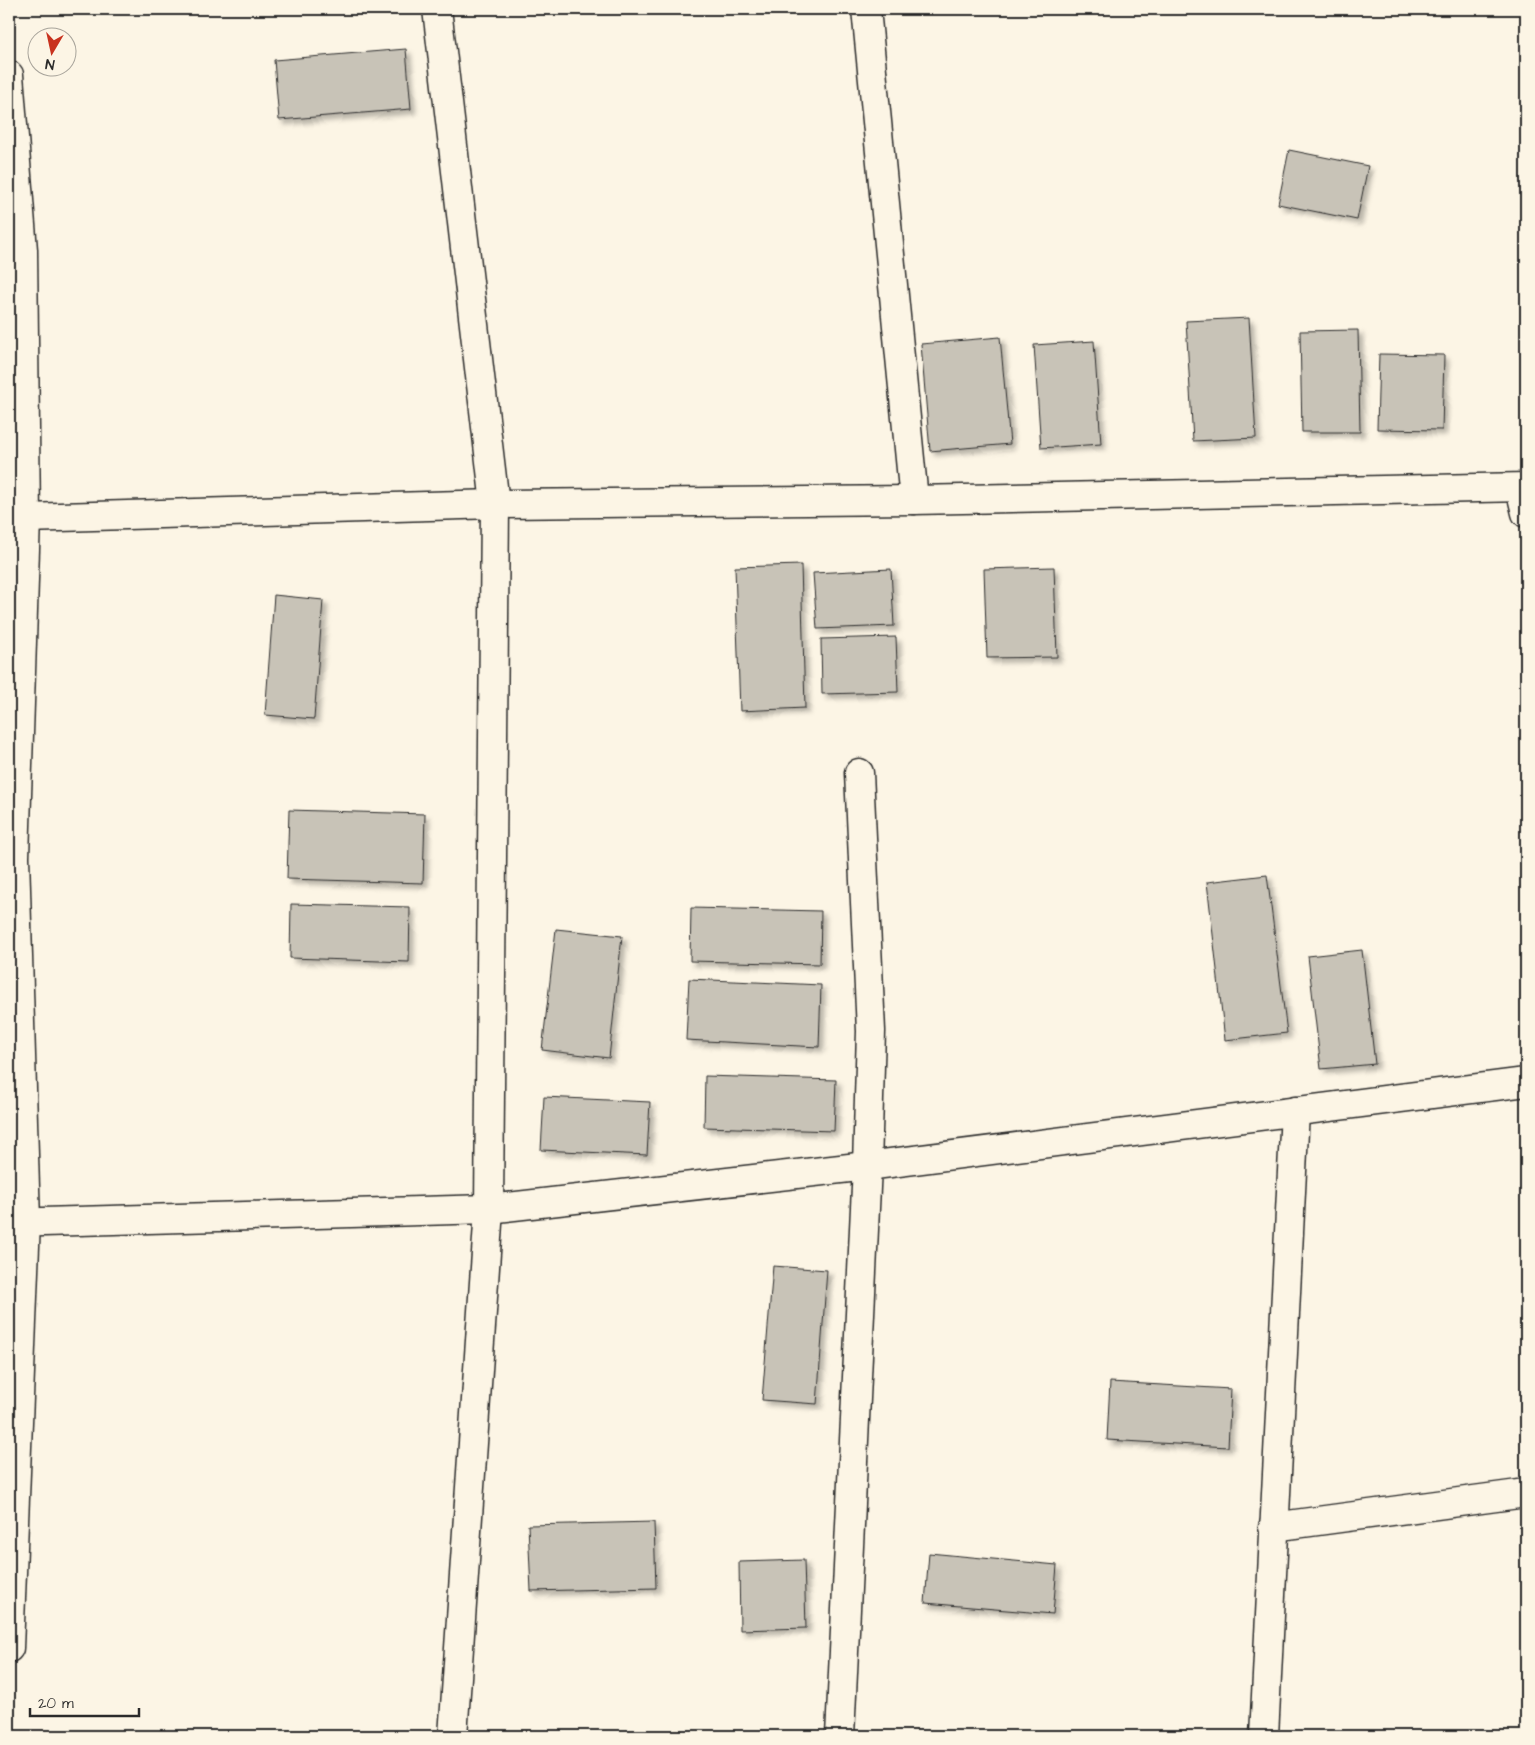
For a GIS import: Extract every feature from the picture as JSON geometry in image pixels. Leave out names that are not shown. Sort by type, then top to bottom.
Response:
[{"type":"street","points":[[438,9],[495,504],[489,1209],[453,1736]]},
{"type":"street","points":[[866,9],[914,500]]},
{"type":"street","points":[[9,75],[23,250],[26,518],[12,857],[17,1222],[9,1635]]},
{"type":"street","points":[[26,518],[495,504],[1524,496]]},
{"type":"street","points":[[840,1736],[867,1166],[871,1031],[859,774]]},
{"type":"street","points":[[17,1222],[489,1209],[867,1166],[1526,1082]]},
{"type":"street","points":[[1264,1736],[1295,1111]]},
{"type":"street","points":[[1273,1527],[1526,1493]]},
{"type":"building","points":[[406,49],[411,109],[279,120],[274,60]]},
{"type":"building","points":[[1289,150],[1368,166],[1357,220],[1278,204]]},
{"type":"building","points":[[1249,318],[1256,438],[1193,441],[1186,321]]},
{"type":"building","points":[[1358,330],[1360,432],[1302,432],[1300,331]]},
{"type":"building","points":[[1000,337],[1010,444],[930,451],[921,344]]},
{"type":"building","points":[[1094,341],[1101,444],[1041,448],[1034,345]]},
{"type":"building","points":[[1379,354],[1444,355],[1442,430],[1377,429]]},
{"type":"building","points":[[801,565],[805,708],[740,711],[735,567]]},
{"type":"building","points":[[1054,567],[1057,657],[987,658],[984,569]]},
{"type":"building","points":[[891,569],[894,626],[817,629],[813,573]]},
{"type":"building","points":[[274,595],[323,600],[314,719],[265,715]]},
{"type":"building","points":[[896,637],[898,692],[822,694],[821,639]]},
{"type":"building","points":[[289,810],[425,814],[423,883],[287,879]]},
{"type":"building","points":[[1267,875],[1287,1033],[1225,1040],[1207,882]]},
{"type":"building","points":[[291,904],[410,907],[409,962],[290,958]]},
{"type":"building","points":[[691,908],[821,911],[820,964],[690,961]]},
{"type":"building","points":[[556,929],[622,936],[609,1058],[542,1050]]},
{"type":"building","points":[[1362,950],[1375,1064],[1321,1069],[1308,956]]},
{"type":"building","points":[[689,979],[821,985],[819,1047],[686,1040]]},
{"type":"building","points":[[705,1076],[836,1080],[834,1131],[704,1127]]},
{"type":"building","points":[[544,1097],[650,1102],[647,1155],[541,1150]]},
{"type":"building","points":[[773,1266],[827,1270],[817,1404],[762,1400]]},
{"type":"building","points":[[1110,1382],[1231,1389],[1228,1447],[1107,1440]]},
{"type":"building","points":[[654,1522],[656,1588],[531,1591],[528,1525]]},
{"type":"building","points":[[929,1553],[1057,1565],[1053,1614],[925,1603]]},
{"type":"building","points":[[804,1560],[806,1628],[740,1630],[739,1562]]}]
